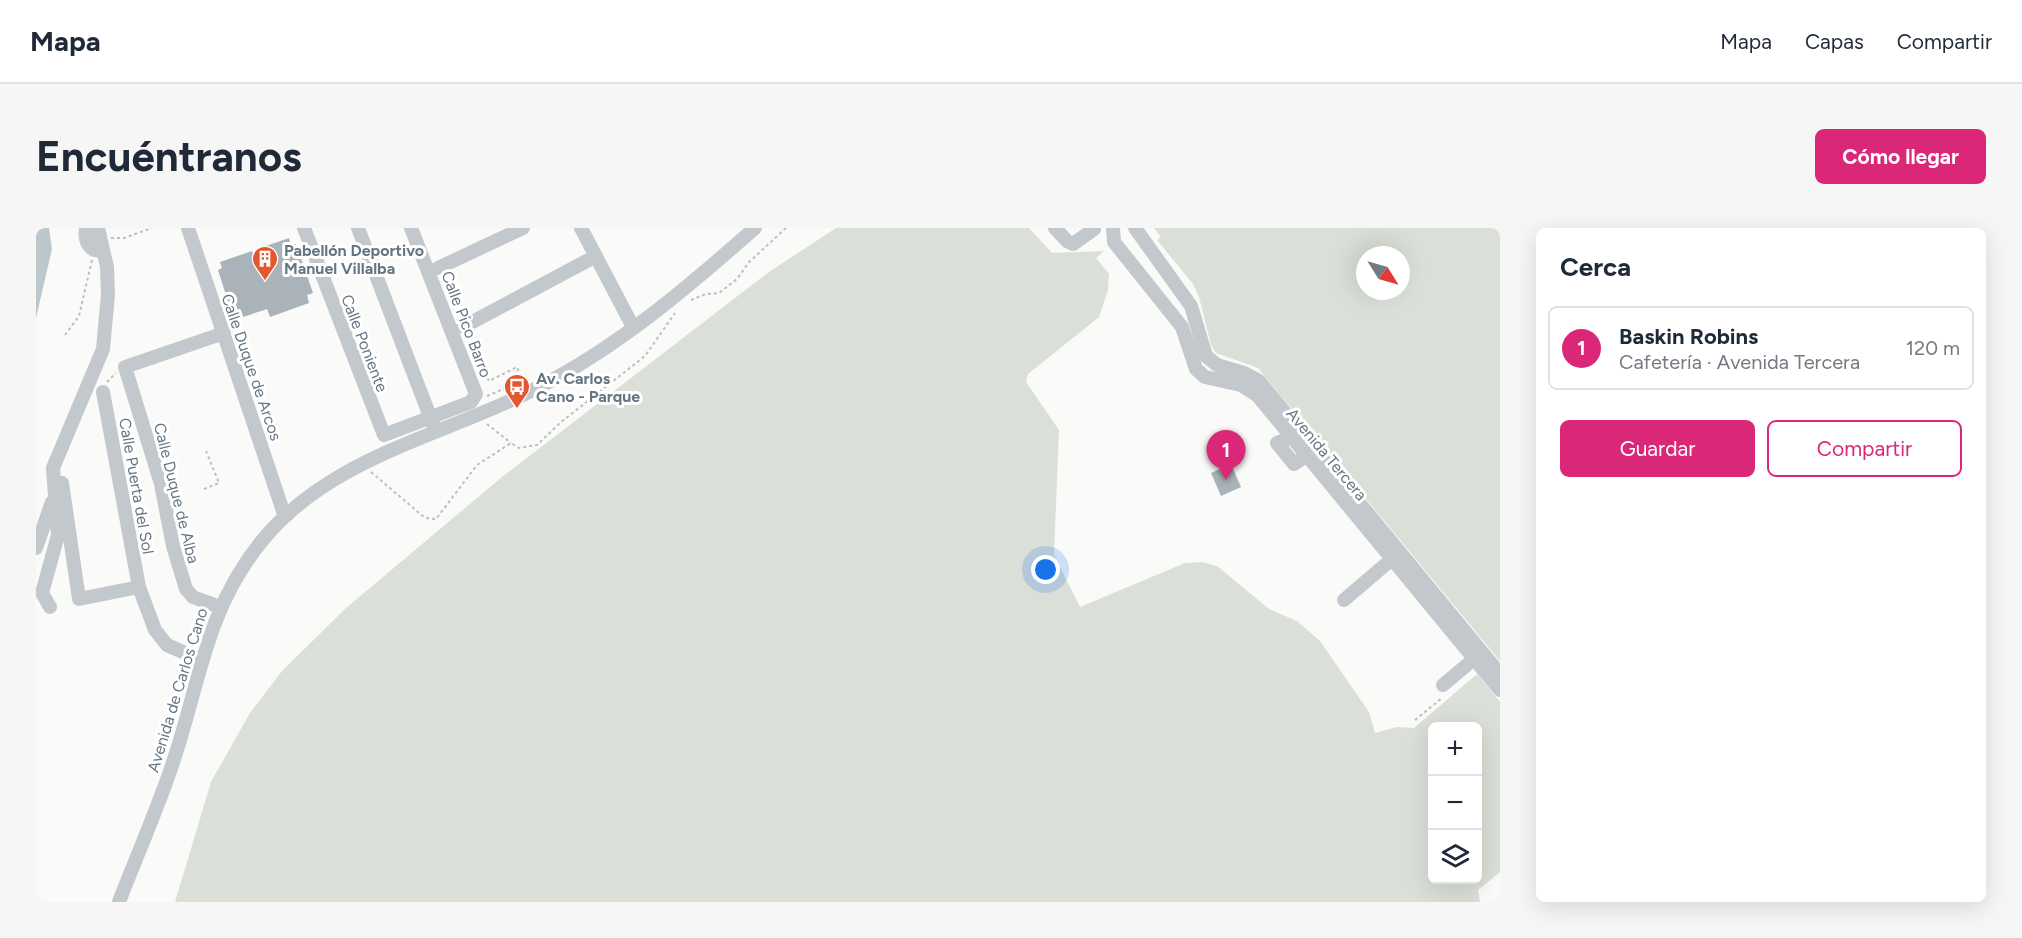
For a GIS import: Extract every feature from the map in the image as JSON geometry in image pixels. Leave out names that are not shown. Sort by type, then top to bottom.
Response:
[{"type":"street","points":[[86,228],[85,238],[90,247],[104,252]]},
{"type":"street","points":[[50,607],[42,593],[57,535],[53,468],[103,350],[108,294],[104,252],[98,228]]},
{"type":"street","points":[[104,252],[109,240],[106,228]]},
{"type":"street","name":"Calle Duque de Arcos","points":[[188,228],[283,511],[287,515]]},
{"type":"street","name":"Calle Poniente","points":[[304,228],[384,435]]},
{"type":"street","points":[[358,228],[433,425]]},
{"type":"street","name":"Calle Pico Barro","points":[[411,228],[476,394],[475,399]]},
{"type":"street","points":[[438,268],[523,228]]},
{"type":"street","points":[[581,228],[633,327]]},
{"type":"street","name":"Avenida de Carlos Cano","points":[[384,435],[490,411],[540,387],[633,327],[695,281],[755,228]]},
{"type":"street","points":[[1055,228],[1067,242],[1073,244],[1094,229],[1115,230]]},
{"type":"street","name":"Avenida Tercera","points":[[1135,228],[1191,306],[1206,356],[1217,365],[1244,373],[1259,381],[1296,435],[1500,674]]},
{"type":"street","name":"Avenida Tercera","points":[[1115,230],[1114,242],[1182,327],[1196,369],[1214,381],[1248,389],[1296,435]]},
{"type":"street","points":[[463,327],[596,256]]},
{"type":"street","points":[[125,367],[224,333]]},
{"type":"street","name":"Calle Duque de Alba","points":[[125,367],[161,484],[173,546],[186,589],[193,597],[220,607]]},
{"type":"street","name":"Calle Puerta del Sol","points":[[103,392],[139,587],[155,630],[167,645],[180,653],[201,660]]},
{"type":"street","name":"Avenida de Carlos Cano","points":[[119,902],[176,754],[201,660],[220,607],[260,543],[287,515],[321,489],[475,399]]},
{"type":"street","points":[[1296,435],[1276,444],[1294,464],[1311,453]]},
{"type":"street","name":"Avenida Tercera","points":[[1311,453],[1392,559],[1500,690]]},
{"type":"street","points":[[58,457],[79,599],[139,587]]},
{"type":"street","points":[[36,548],[55,496]]},
{"type":"street","points":[[1344,600],[1392,559]]},
{"type":"street","points":[[1443,685],[1474,659]]},
{"type":"path","points":[[124,238],[152,228]]},
{"type":"path","points":[[686,302],[706,294],[719,293],[737,279],[750,262],[786,228]]},
{"type":"path","points":[[65,335],[80,316],[93,254],[104,252]]},
{"type":"path","points":[[483,420],[519,448],[537,445],[561,422],[645,356],[681,307]]},
{"type":"path","points":[[103,392],[109,379],[125,367]]},
{"type":"path","points":[[369,469],[375,478],[431,520],[436,519],[477,465],[511,443]]},
{"type":"path","points":[[204,489],[219,483],[206,451]]},
{"type":"shaded area","points":[[36,228],[49,228],[52,249],[36,318]]},
{"type":"shaded area","points":[[836,228],[1029,228],[1052,253],[1104,251],[1096,258],[1109,274],[1108,290],[1099,317],[1028,374],[1026,382],[1059,430],[1054,555],[1080,607],[1185,563],[1202,562],[1217,566],[1269,609],[1297,621],[1320,641],[1369,712],[1375,733],[1397,727],[1414,728],[1477,674],[1500,702],[1500,872],[1478,890],[1480,902],[175,902],[211,782],[250,713],[282,671],[346,608],[502,477],[769,272]]},
{"type":"shaded area","points":[[1154,228],[1500,228],[1500,661],[1258,368],[1216,353],[1211,345],[1199,297],[1193,284],[1157,240],[1161,237]]},
{"type":"building","name":"Pabellón Deportivo Manuel Villalba","points":[[289,238],[291,245],[296,244],[313,293],[307,295],[309,303],[270,317],[267,309],[234,320],[218,270],[222,268],[220,262],[252,251],[253,254],[258,252],[257,249]]},
{"type":"building","points":[[1231,464],[1241,487],[1221,496],[1211,473]]},
{"type":"place","name":"Pabellón Deportivo Manuel Villalba","points":[[265,282]]},
{"type":"place","name":"Av. Carlos Cano - Parque","points":[[517,410]]},
{"type":"place","name":"Baskin Robins","points":[[1226,480]]}]
